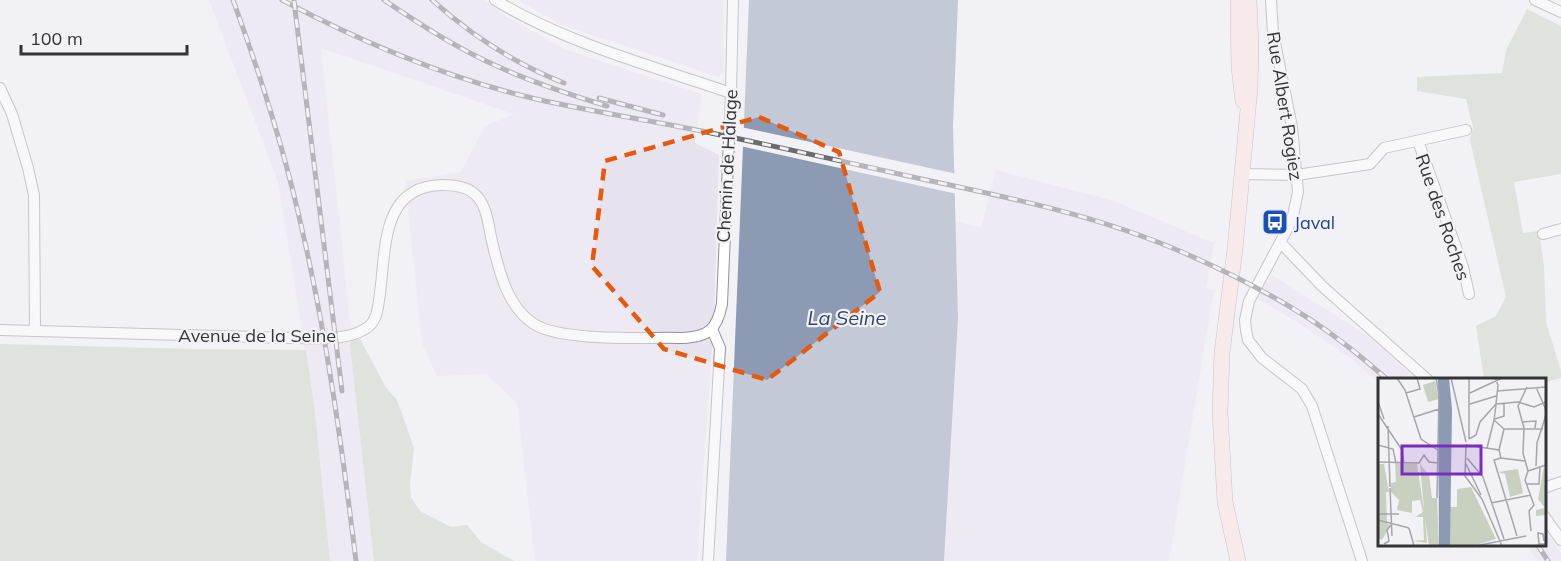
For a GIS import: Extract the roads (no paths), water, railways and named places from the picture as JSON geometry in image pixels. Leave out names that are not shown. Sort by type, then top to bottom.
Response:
[{"type":"main road","points":[[1238,0],[1239,68],[1247,118]]},
{"type":"main road","points":[[1238,561],[1225,502],[1221,447],[1221,381],[1243,174],[1251,66],[1249,0]]},
{"type":"street","points":[[495,0],[525,18],[571,38],[731,93]]},
{"type":"street","name":"Chemin de Halage","points":[[712,329],[719,320],[722,303],[733,0]]},
{"type":"street","name":"Rue Albert Rogiez","points":[[1271,0],[1275,47],[1292,127],[1297,175],[1296,202],[1292,220],[1249,302],[1245,320],[1246,330],[1248,340],[1262,358],[1302,389],[1312,406],[1362,561]]},
{"type":"street","points":[[1535,0],[1561,12]]},
{"type":"street","points":[[0,88],[15,125],[34,195],[35,330]]},
{"type":"street","name":"Rue des Roches","points":[[1243,174],[1297,175],[1370,164],[1384,148],[1466,130]]},
{"type":"street","name":"Rue des Roches","points":[[1418,141],[1463,267],[1469,294]]},
{"type":"street","name":"Avenue de la Seine","points":[[0,330],[294,338],[339,336],[364,330],[373,322],[378,311],[388,228],[396,206],[416,191],[441,185],[463,188],[481,200],[497,263],[507,290],[516,305],[533,324],[556,333],[583,336],[696,338],[712,329]]},
{"type":"street","points":[[1543,234],[1561,229]]},
{"type":"street","points":[[1281,243],[1322,286],[1426,378]]},
{"type":"street","points":[[708,561],[720,348],[712,329]]},
{"type":"street","points":[[1546,488],[1561,482]]},
{"type":"street","points":[[1546,518],[1561,540]]},
{"type":"water","name":"La Seine","points":[[749,0],[958,0],[953,126],[958,319],[944,561],[726,561]]},
{"type":"railway","points":[[233,0],[279,140],[319,308],[356,561]]},
{"type":"railway","points":[[282,0],[374,45],[470,81],[558,104],[738,139],[995,195],[1058,210],[1121,229],[1182,252],[1265,292],[1324,328],[1386,378]]},
{"type":"railway","points":[[384,0],[440,36],[484,60],[512,73],[607,106]]},
{"type":"railway","points":[[432,0],[494,48],[564,83]]},
{"type":"railway","points":[[294,1],[342,391]]},
{"type":"railway","points":[[599,98],[663,115]]},
{"type":"railway","points":[[1538,546],[1548,561]]},
{"type":"place","name":"Javal","points":[[1275,222]]}]
